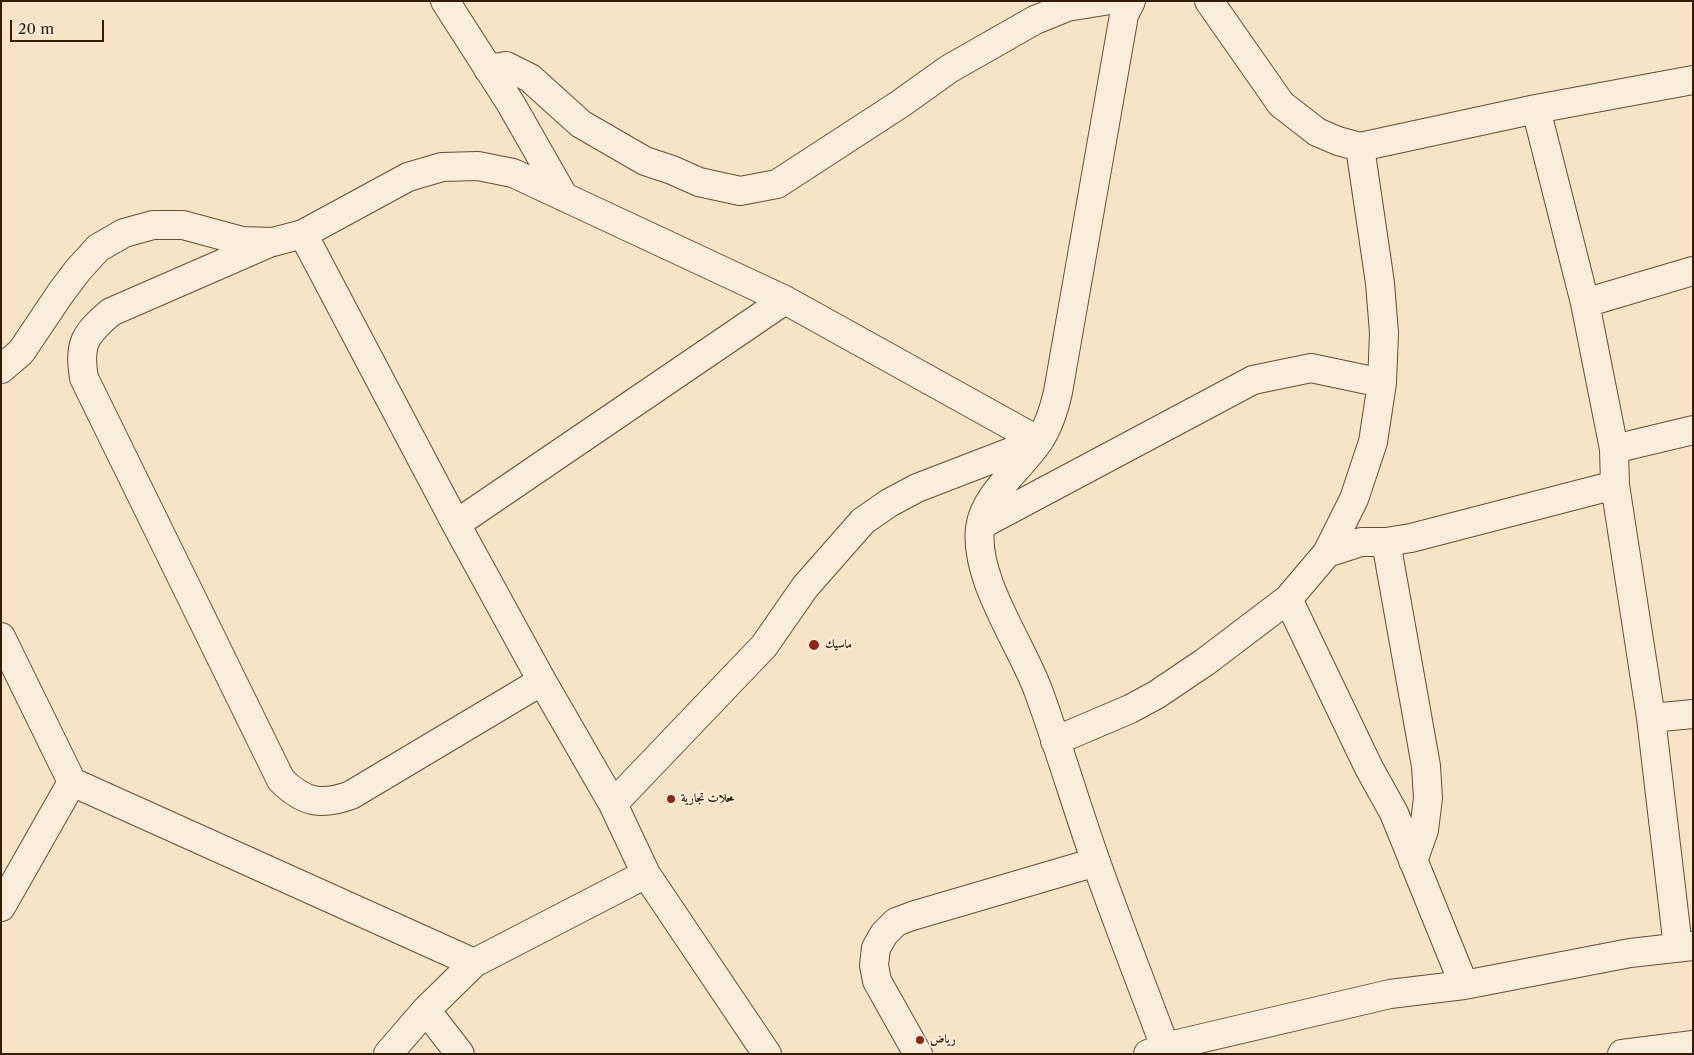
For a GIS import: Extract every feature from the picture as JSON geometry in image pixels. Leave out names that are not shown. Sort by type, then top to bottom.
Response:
[{"type":"street","points":[[445,1],[511,104],[564,197]]},
{"type":"street","points":[[488,70],[506,66],[530,78],[581,124],[645,162],[672,170],[699,182],[740,191],[777,184],[900,104],[949,69],[1035,20],[1067,7],[1104,1]]},
{"type":"street","points":[[1131,1],[1124,15],[1052,417],[1039,441],[990,502],[980,525],[979,544],[982,564],[989,584],[1038,688],[1157,1050],[1390,994],[1464,985],[1630,953],[1685,946],[1615,485],[1614,449],[1585,303],[1536,109]]},
{"type":"street","points":[[1209,1],[1281,104],[1317,132],[1338,141],[1360,147],[1536,109],[1693,80]]},
{"type":"street","points":[[1055,741],[1130,709],[1156,695],[1205,662],[1288,599],[1327,552],[1354,499],[1373,442],[1382,383],[1384,333],[1380,283],[1360,147]]},
{"type":"street","points":[[542,681],[351,795],[321,802],[306,798],[292,791],[281,780],[84,378],[80,359],[85,340],[96,324],[111,312],[273,242],[303,234],[408,176],[442,167],[478,166],[513,173],[785,300],[1039,441]]},
{"type":"street","points":[[1,369],[21,352],[78,270],[98,248],[124,233],[153,225],[184,225],[242,241],[273,242]]},
{"type":"street","points":[[303,234],[456,524],[542,681],[613,804],[646,874],[768,1054]]},
{"type":"street","points":[[1585,303],[1693,271]]},
{"type":"street","points":[[456,524],[785,300]]},
{"type":"street","points":[[980,525],[1252,380],[1311,368],[1382,383]]},
{"type":"street","points":[[1614,449],[1693,430]]},
{"type":"street","points":[[613,804],[764,646],[806,587],[863,521],[889,503],[917,488],[1039,441]]},
{"type":"street","points":[[1327,552],[1361,542],[1386,542],[1411,538],[1615,485]]},
{"type":"street","points":[[1386,542],[1426,766],[1428,798],[1424,830],[1413,861]]},
{"type":"street","points":[[1288,599],[1369,768],[1394,813],[1464,985]]},
{"type":"street","points":[[1,637],[72,782],[474,963]]},
{"type":"street","points":[[1650,718],[1693,714]]},
{"type":"street","points":[[1,907],[72,782]]},
{"type":"street","points":[[918,1054],[877,981],[874,965],[876,948],[884,934],[896,922],[912,916],[1096,862]]},
{"type":"street","points":[[388,1054],[426,1010],[474,963],[646,874]]},
{"type":"street","points":[[426,1010],[460,1054]]},
{"type":"street","points":[[1622,1054],[1693,1045]]},
{"type":"place","name":"ماسيك","points":[[814,645]]},
{"type":"place","name":"محلات تجارية","points":[[671,799]]},
{"type":"place","name":"رياض","points":[[920,1040]]}]
